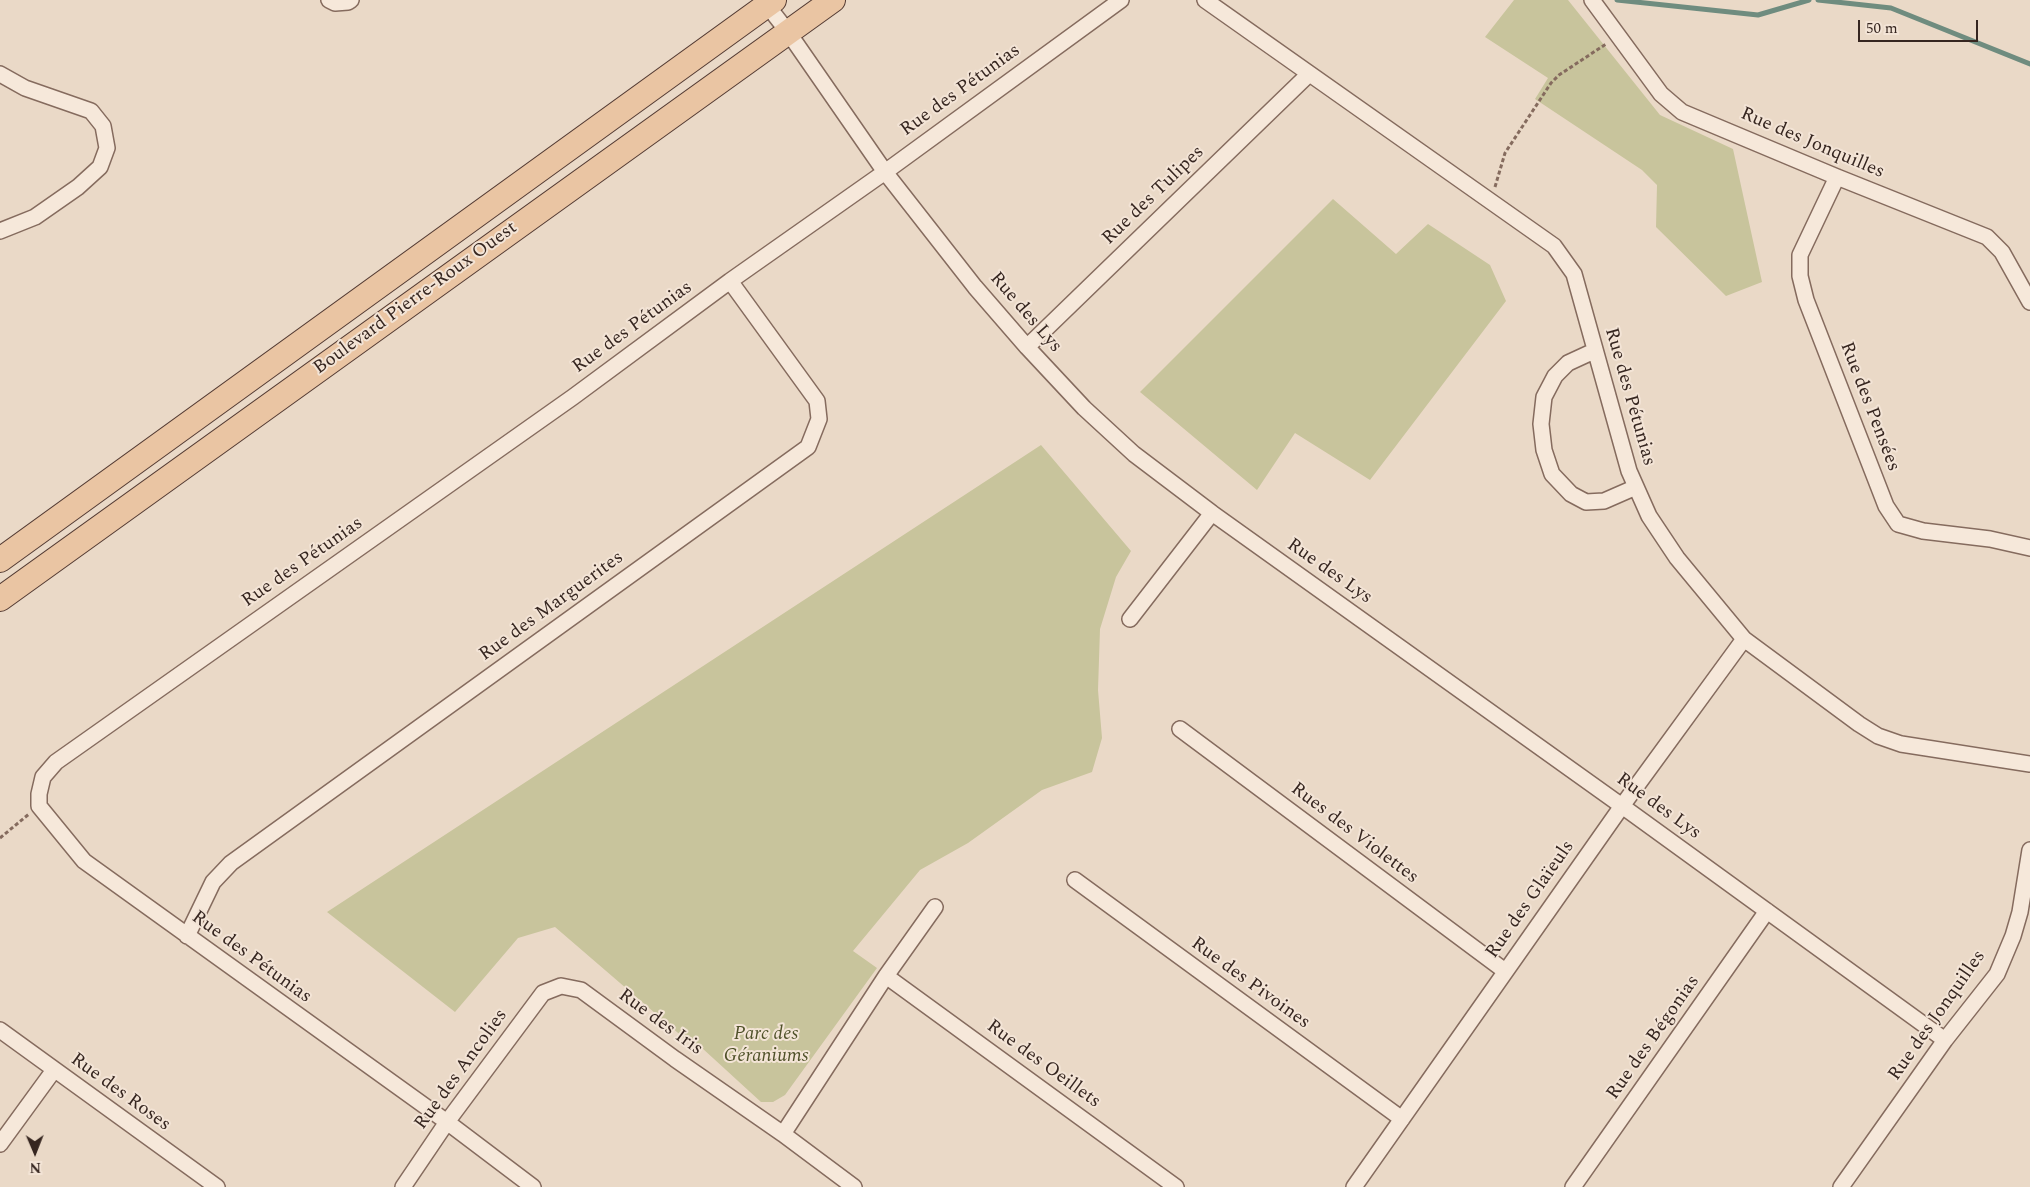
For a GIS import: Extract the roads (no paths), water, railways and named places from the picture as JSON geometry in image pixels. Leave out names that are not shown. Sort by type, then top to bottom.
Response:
[{"type":"main road","name":"Boulevard Pierre-Roux Ouest","points":[[0,599],[833,0]]},
{"type":"main road","name":"Boulevard Pierre-Roux Ouest","points":[[0,560],[768,2]]},
{"type":"street","points":[[329,0],[335,3],[351,0]]},
{"type":"street","name":"Rue des Pétunias","points":[[533,1187],[447,1122],[84,861],[39,806],[39,794],[43,776],[56,762],[574,397],[730,281],[885,172],[1121,0]]},
{"type":"street","name":"Rue des Pétunias","points":[[1205,0],[1554,246],[1574,274],[1594,352],[1629,471],[1648,516],[1677,558],[1744,639],[1878,736],[1901,744],[2030,764]]},
{"type":"street","name":"Rue des Jonquilles","points":[[1592,0],[1661,94],[1682,112],[1837,177],[1987,236],[2002,252],[2030,302]]},
{"type":"street","name":"Rue des Lys","points":[[768,2],[885,172],[975,287],[1027,347],[1084,408],[1134,454],[1212,513],[1945,1040]]},
{"type":"street","points":[[0,74],[25,88],[91,111],[103,126],[107,148],[100,167],[78,187],[35,217],[0,231]]},
{"type":"street","name":"Rue des Tulipes","points":[[1027,347],[1309,74]]},
{"type":"street","name":"Rue des Pensées","points":[[1837,177],[1800,255],[1800,276],[1806,300],[1886,506],[1898,524],[1922,531],[1990,539],[2030,548]]},
{"type":"street","name":"Rue des Marguerites","points":[[187,936],[213,882],[231,863],[808,447],[819,419],[817,401],[730,281]]},
{"type":"street","points":[[1594,352],[1568,363],[1554,376],[1544,397],[1540,424],[1544,450],[1552,474],[1570,494],[1586,502],[1604,501],[1636,487]]},
{"type":"street","points":[[1130,619],[1212,513]]},
{"type":"street","name":"Rue des Glaïeuls","points":[[1354,1187],[1622,806],[1744,639]]},
{"type":"street","name":"Rues des Violettes","points":[[1180,729],[1505,971]]},
{"type":"street","name":"Rue des Jonquilles","points":[[1841,1187],[1945,1040],[1997,974],[2013,936],[2020,912],[2030,850]]},
{"type":"street","name":"Rue des Pivoines","points":[[1075,880],[1402,1119]]},
{"type":"street","points":[[783,1134],[886,976],[935,907]]},
{"type":"street","name":"Rue des Bégonias","points":[[1573,1187],[1767,911]]},
{"type":"street","name":"Rue des Oeillets","points":[[886,976],[1176,1187]]},
{"type":"street","name":"Rue des Ancolies","points":[[403,1187],[447,1122],[543,994],[561,986]]},
{"type":"street","name":"Rue des Iris","points":[[561,986],[581,990],[854,1187]]},
{"type":"street","name":"Rue des Roses","points":[[0,1030],[217,1187]]},
{"type":"street","points":[[0,1144],[54,1070]]},
{"type":"waterway","points":[[1617,0],[1758,15],[1809,0]]},
{"type":"waterway","points":[[1818,0],[1891,8],[2030,64]]},
{"type":"park label","name":"Parc des Géraniums","points":[[766,1046]]}]
